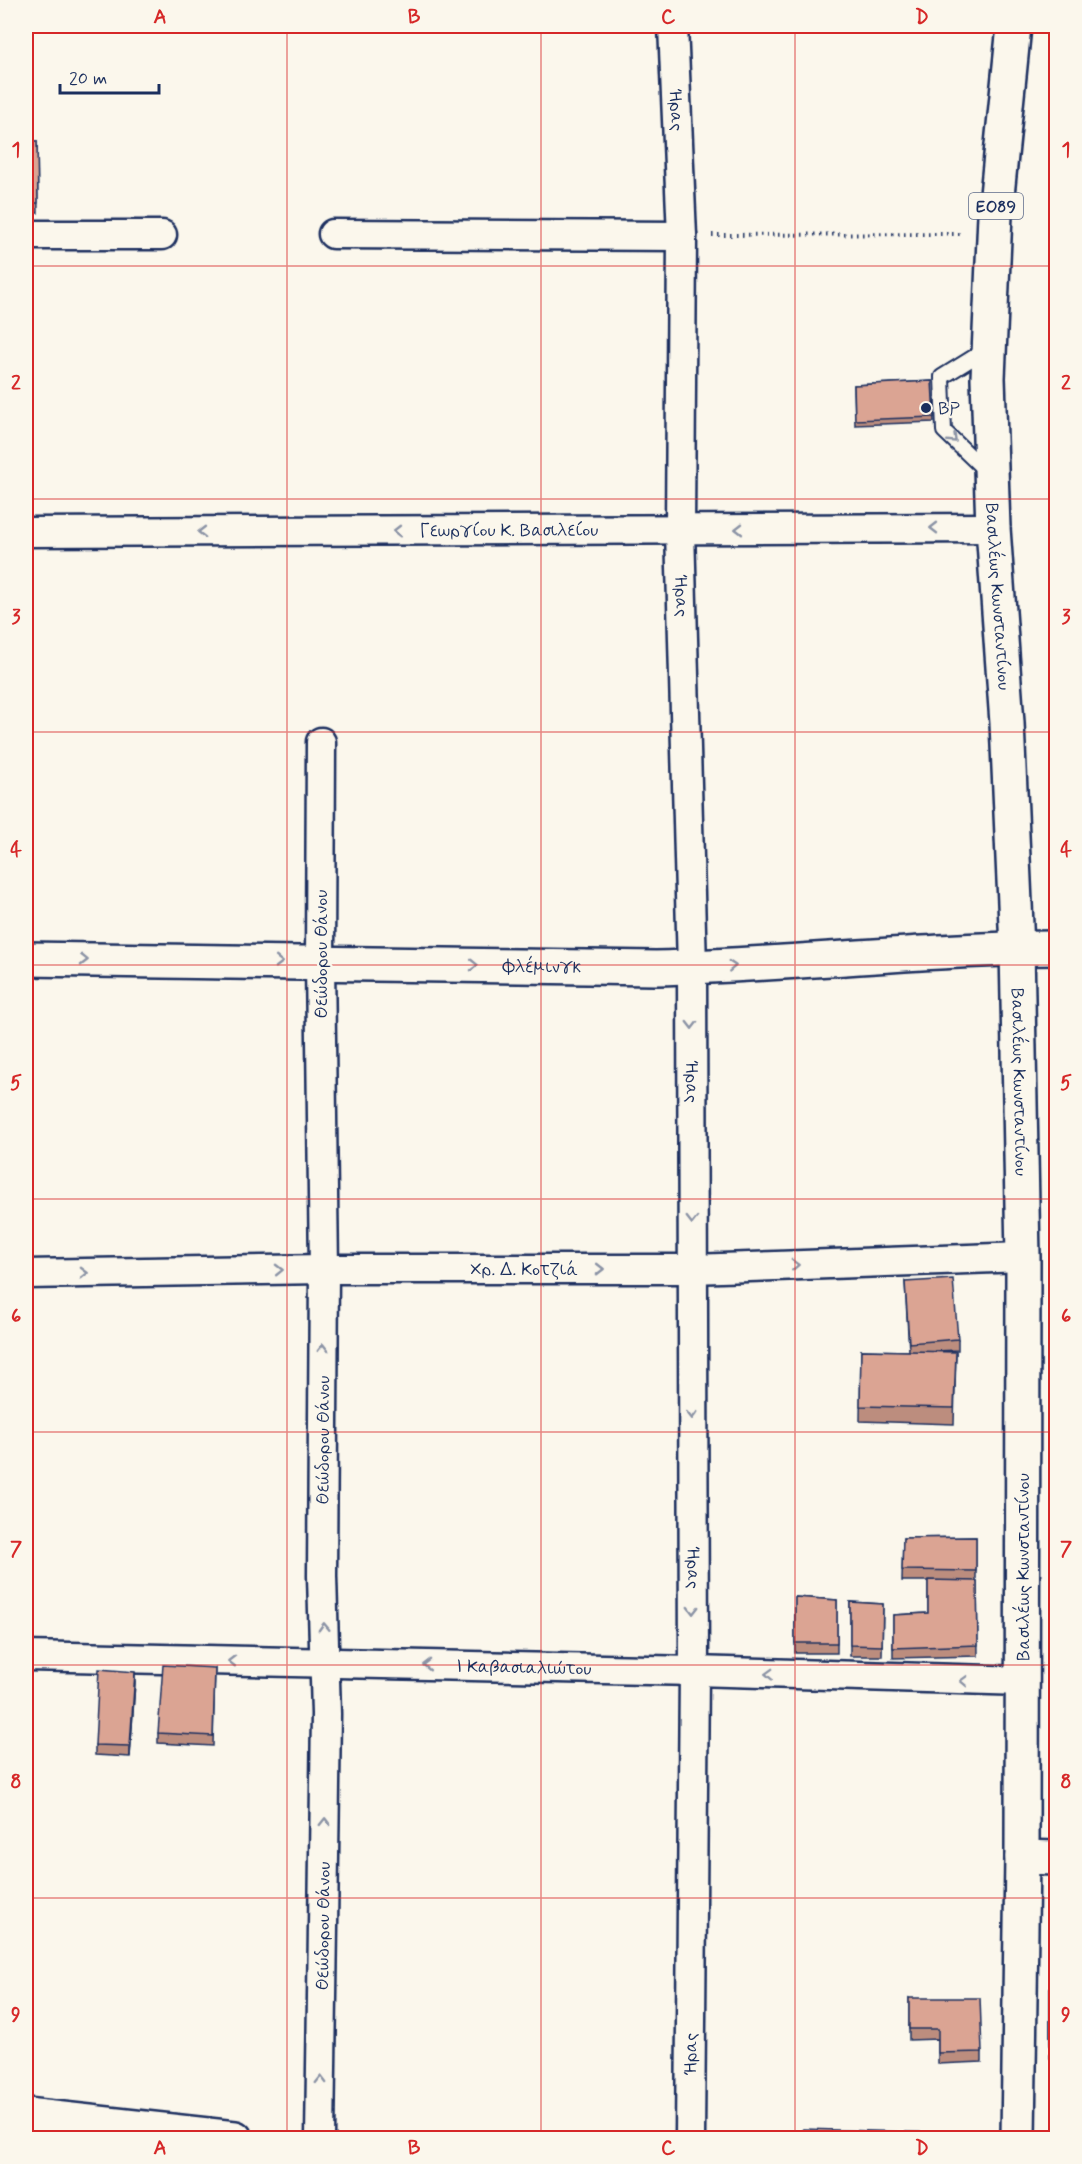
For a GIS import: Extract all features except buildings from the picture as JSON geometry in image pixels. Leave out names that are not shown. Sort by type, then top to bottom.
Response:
[{"type":"main road","name":"Βασιλέως Κωνσταντίνου","points":[[1014,26],[994,234],[988,378],[993,528],[1007,723],[1017,948],[1023,1257],[1023,1681],[1018,2139]]},
{"type":"main road","name":"ΕΟ89","points":[[1010,66],[1020,42],[1032,26]]},
{"type":"main road","name":"Φλέμινγκ","points":[[26,959],[730,967],[1017,948],[1056,948]]},
{"type":"main road","points":[[1022,1857],[1056,1858]]},
{"type":"main road","points":[[26,2115],[235,2139]]},
{"type":"street","name":"Ήρας","points":[[673,26],[682,236],[681,530],[692,967],[694,1671],[690,2139]]},
{"type":"street","points":[[333,234],[682,236]]},
{"type":"street","points":[[26,236],[162,235]]},
{"type":"street","name":"Γεωργίου Κ. Βασιλείου","points":[[26,532],[993,528]]},
{"type":"street","name":"Θεώδορου Θάνου","points":[[320,2139],[326,1714],[322,1576],[324,1269],[320,963],[321,742]]},
{"type":"street","name":"Χρ. Δ. Κοτζιά","points":[[26,1274],[324,1269],[692,1269],[1023,1257]]},
{"type":"street","name":"Ι Καβασιαλιώτου","points":[[26,1656],[1023,1681]]},
{"type":"lane","points":[[989,348],[942,377],[944,431],[991,476]]},
{"type":"path","points":[[682,236],[994,234]]},
{"type":"place","name":"BP","points":[[926,408]]}]
